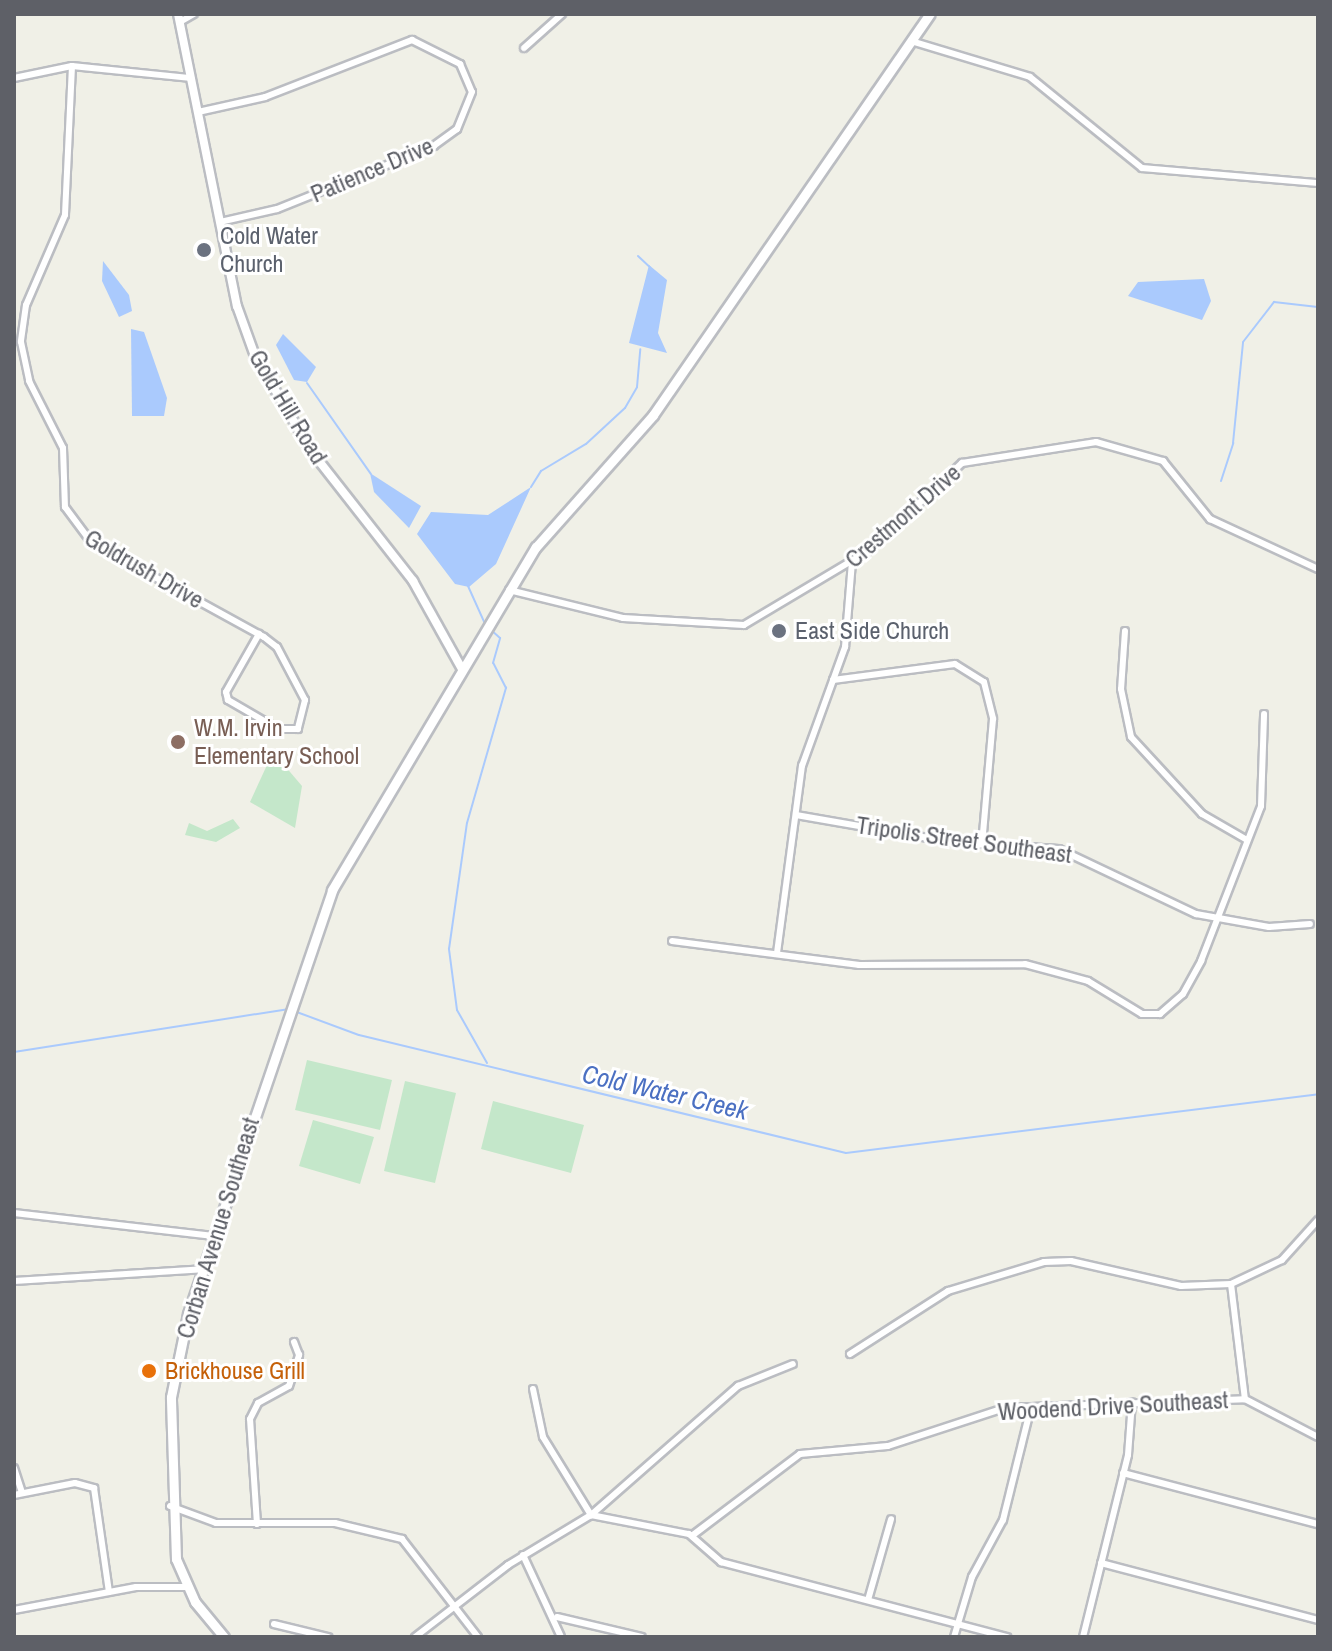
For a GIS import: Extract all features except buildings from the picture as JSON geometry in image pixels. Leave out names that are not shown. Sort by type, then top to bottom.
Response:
[{"type":"main road","name":"Corban Avenue Southeast","points":[[224,1637],[186,1587],[170,1506],[171,1397],[203,1269],[292,1001],[342,868],[549,529],[653,415],[930,14]]},
{"type":"street","points":[[179,18],[194,14]]},
{"type":"street","points":[[524,48],[562,14]]},
{"type":"street","name":"Gold Hill Road","points":[[179,18],[237,306],[268,382],[312,452],[413,581],[462,669]]},
{"type":"street","name":"Patience Drive","points":[[198,112],[272,94],[412,40],[460,64],[472,92],[457,129],[434,146],[277,209],[220,222]]},
{"type":"street","points":[[911,41],[1030,77],[1142,168],[1318,183]]},
{"type":"street","points":[[14,78],[72,66],[191,78]]},
{"type":"street","name":"Goldrush Drive","points":[[72,66],[65,215],[26,305],[21,342],[29,381],[63,448],[65,507],[91,542],[259,634],[277,647],[300,685],[307,714],[298,729],[278,729],[228,700],[226,692],[259,634]]},
{"type":"street","name":"Crestmont Drive","points":[[509,590],[593,613],[734,626],[769,614],[852,561],[962,463],[1096,442],[1163,461],[1210,519],[1318,569]]},
{"type":"street","points":[[777,953],[806,750],[833,680],[851,614],[852,561]]},
{"type":"street","points":[[1125,631],[1122,708],[1137,747],[1202,814],[1247,840]]},
{"type":"street","points":[[833,680],[955,664],[984,682],[993,719],[982,844]]},
{"type":"street","points":[[672,941],[859,965],[1034,965],[1088,981],[1152,1015],[1169,1009],[1190,983],[1261,806],[1264,714]]},
{"type":"street","name":"Tripolis Street Southeast","points":[[796,815],[982,844],[1078,854],[1215,919],[1310,924]]},
{"type":"street","points":[[14,1213],[214,1236]]},
{"type":"street","points":[[850,1354],[948,1291],[1044,1262],[1071,1261],[1181,1286],[1231,1284],[1282,1260],[1318,1220]]},
{"type":"street","points":[[14,1281],[203,1269]]},
{"type":"street","points":[[1231,1284],[1245,1399]]},
{"type":"street","points":[[257,1524],[250,1419],[258,1403],[289,1386],[299,1355],[294,1342]]},
{"type":"street","points":[[415,1637],[523,1555],[591,1515],[738,1386],[793,1364]]},
{"type":"street","points":[[533,1389],[543,1437],[591,1515],[693,1535],[721,1562],[1007,1637]]},
{"type":"street","name":"Woodend Drive Southeast","points":[[693,1535],[800,1454],[888,1446],[994,1410],[1245,1399],[1318,1437]]},
{"type":"street","points":[[1083,1637],[1123,1473],[1132,1402]]},
{"type":"street","points":[[954,1637],[972,1577],[1003,1520],[1031,1407]]},
{"type":"street","points":[[14,1468],[18,1494],[75,1483],[94,1488],[109,1592]]},
{"type":"street","points":[[1123,1473],[1318,1524]]},
{"type":"street","points":[[170,1506],[216,1523],[335,1523],[402,1539],[478,1637]]},
{"type":"street","points":[[868,1600],[891,1519]]},
{"type":"street","points":[[523,1555],[557,1617],[561,1637]]},
{"type":"street","points":[[1101,1563],[1318,1620]]},
{"type":"street","points":[[14,1610],[109,1592],[186,1587]]},
{"type":"street","points":[[557,1617],[642,1637]]},
{"type":"street","points":[[274,1624],[328,1637]]},
{"type":"green space","points":[[273,752],[302,786],[295,828],[250,802]]},
{"type":"green space","points":[[233,819],[240,828],[216,842],[185,835],[189,823],[207,831]]},
{"type":"green space","points":[[307,1060],[392,1080],[380,1130],[295,1110]]},
{"type":"green space","points":[[405,1081],[456,1093],[435,1183],[384,1171]]},
{"type":"green space","points":[[493,1101],[584,1125],[571,1173],[481,1149]]},
{"type":"green space","points":[[313,1120],[374,1137],[360,1184],[299,1166]]},
{"type":"water","points":[[103,261],[129,295],[132,311],[119,317],[102,281]]},
{"type":"water","points":[[649,265],[667,280],[658,333],[667,353],[629,343]]},
{"type":"water","points":[[1204,279],[1211,301],[1202,320],[1128,296],[1138,282]]},
{"type":"water","points":[[131,329],[144,332],[167,398],[164,416],[132,416]]},
{"type":"water","points":[[283,334],[316,367],[307,382],[294,380],[276,345]]},
{"type":"water","points":[[370,473],[421,506],[409,528],[374,492]]},
{"type":"water","points":[[531,487],[496,564],[469,587],[455,584],[417,534],[431,512],[488,515]]},
{"type":"waterway","points":[[638,256],[650,267]]},
{"type":"waterway","points":[[1221,481],[1233,443],[1243,342],[1274,302],[1318,307]]},
{"type":"waterway","points":[[531,487],[541,471],[586,444],[625,408],[637,387],[640,349]]},
{"type":"waterway","points":[[307,383],[371,474]]},
{"type":"waterway","points":[[468,586],[486,626]]},
{"type":"waterway","points":[[487,1063],[457,1010],[449,949],[467,823],[506,688],[493,663],[500,638],[491,630]]},
{"type":"waterway","name":"Cold Water Creek","points":[[14,1052],[288,1009]]},
{"type":"waterway","name":"Cold Water Creek","points":[[294,1011],[359,1035],[846,1153],[1318,1094]]},
{"type":"place","name":"Cold Water Church","points":[[204,250]]},
{"type":"place","name":"East Side Church","points":[[779,631]]},
{"type":"place","name":"W.M. Irvin Elementary School","points":[[178,742]]},
{"type":"place","name":"Brickhouse Grill","points":[[149,1371]]}]
